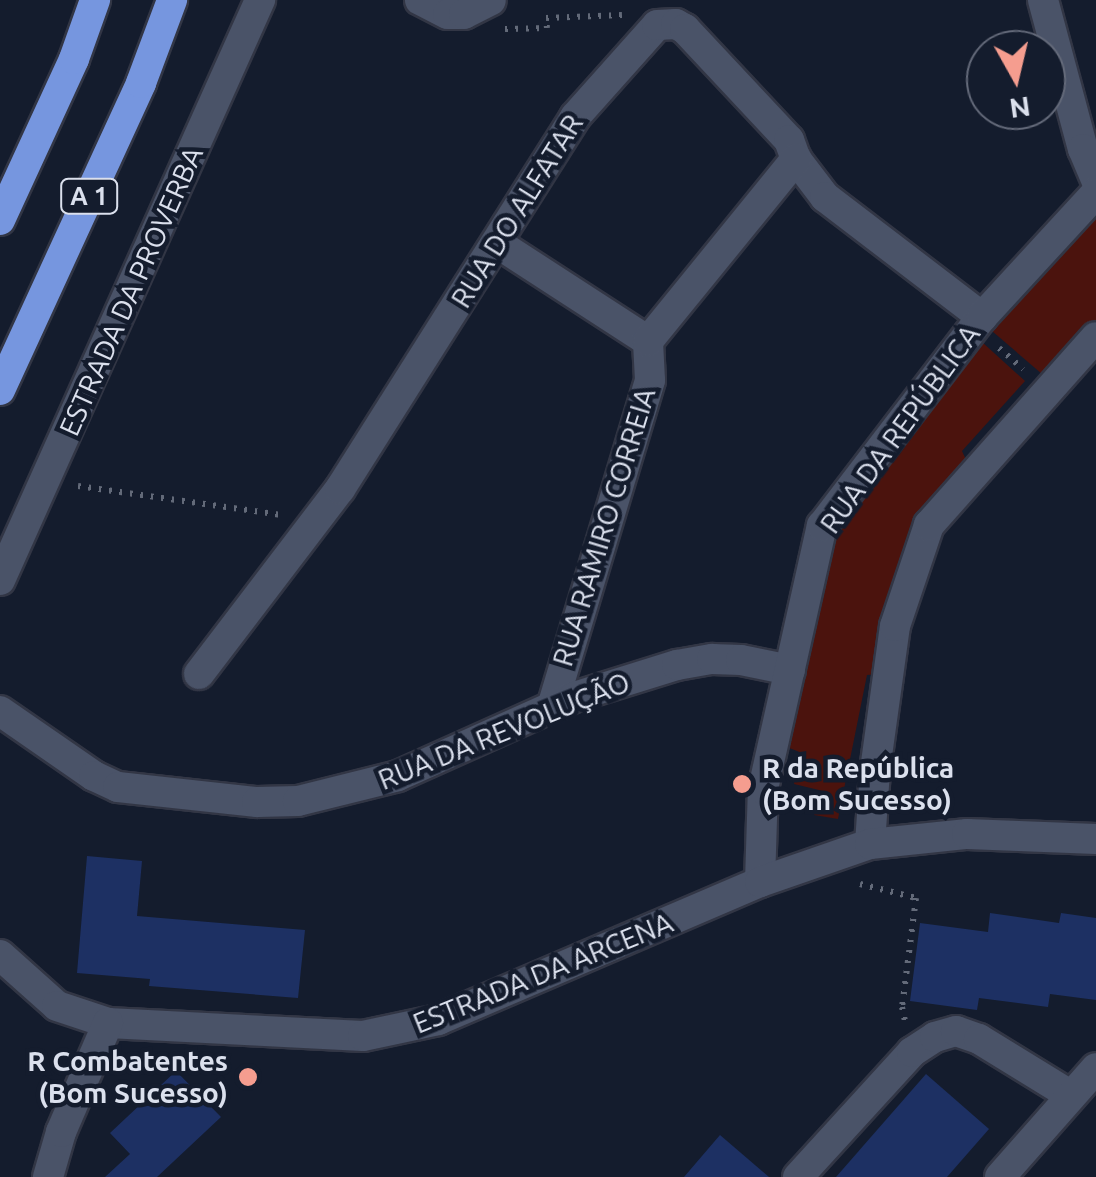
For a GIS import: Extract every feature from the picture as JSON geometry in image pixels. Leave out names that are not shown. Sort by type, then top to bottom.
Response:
[{"type":"highway","name":"A 1","points":[[0,220],[74,59],[95,0]]},
{"type":"highway","name":"A 1","points":[[0,390],[140,83],[172,0]]},
{"type":"street","name":"ESTRADA DA PROVERBA","points":[[0,580],[260,0]]},
{"type":"street","points":[[420,0],[448,14],[464,14],[491,0]]},
{"type":"street","points":[[1042,0],[1083,149],[1096,179]]},
{"type":"street","name":"RUA DO ALFATAR","points":[[199,674],[316,519],[575,117],[657,25],[676,24],[685,29],[790,140],[796,159],[824,197],[979,322]]},
{"type":"street","points":[[497,243],[648,342],[796,159]]},
{"type":"street","name":"RUA DA REPÚBLICA","points":[[760,882],[763,790],[822,526],[979,322],[1096,193]]},
{"type":"street","points":[[870,844],[874,770],[894,626],[930,525],[1096,336]]},
{"type":"street","name":"RUA RAMIRO CORREIA","points":[[552,707],[650,380],[648,342]]},
{"type":"street","name":"RUA DA REVOLUÇÃO","points":[[0,711],[94,776],[118,787],[257,802],[298,801],[398,776],[552,707],[677,666],[712,659],[790,670]]},
{"type":"street","name":"ESTRADA DA ARCENA","points":[[0,955],[56,1006],[108,1023],[331,1036],[392,1032],[492,998],[760,882],[870,844],[966,834],[1096,839]]},
{"type":"street","points":[[48,1177],[61,1132],[108,1023]]},
{"type":"street","points":[[798,1177],[912,1052],[956,1031],[979,1039],[1070,1095]]},
{"type":"street","points":[[1000,1177],[1096,1068]]},
{"type":"path","points":[[501,30],[546,28],[546,18],[628,15]]},
{"type":"path","points":[[979,322],[1048,390]]},
{"type":"path","points":[[47,481],[316,519]]},
{"type":"path","points":[[837,854],[857,884],[916,898],[902,1006],[912,1052]]},
{"type":"shaded area","points":[[1096,217],[1096,322],[1042,374],[992,331]]},
{"type":"shaded area","points":[[982,342],[1025,381],[962,451],[968,464],[879,674],[867,675],[838,819],[814,815],[823,791],[794,784],[802,753],[787,747],[824,561],[840,526],[867,484]]},
{"type":"building","points":[[87,856],[142,861],[137,916],[305,930],[298,998],[149,986],[150,979],[77,973]]},
{"type":"building","points":[[990,913],[1059,923],[1061,913],[1096,918],[1096,1000],[1050,994],[1048,1007],[979,998],[977,1010],[910,1001],[920,923],[988,932]]},
{"type":"building","points":[[176,1071],[221,1117],[157,1177],[105,1177],[130,1154],[110,1133]]},
{"type":"building","points":[[926,1074],[989,1129],[947,1177],[836,1177]]},
{"type":"building","points":[[720,1135],[769,1177],[684,1177]]},
{"type":"place","name":"R da República (Bom Sucesso)","points":[[742,784]]},
{"type":"place","name":"R Combatentes (Bom Sucesso)","points":[[248,1077]]}]
